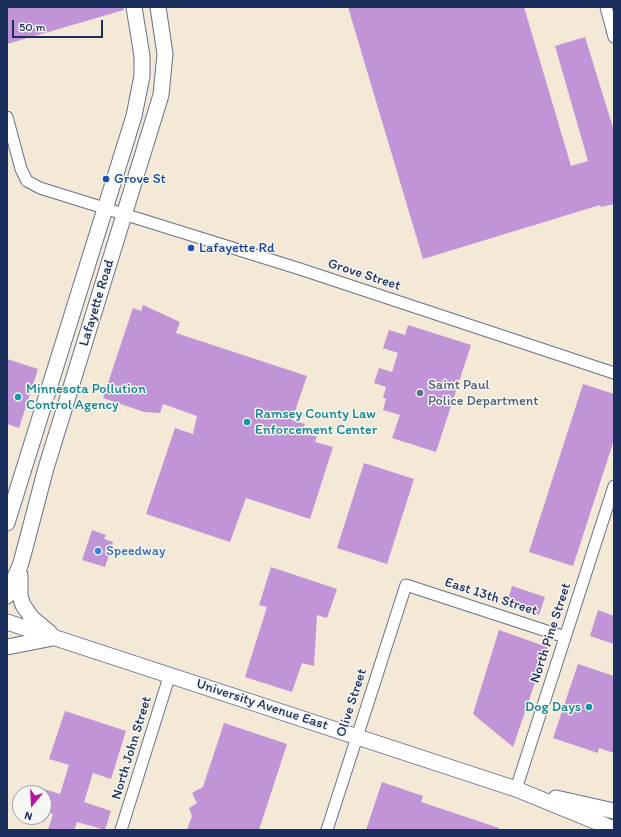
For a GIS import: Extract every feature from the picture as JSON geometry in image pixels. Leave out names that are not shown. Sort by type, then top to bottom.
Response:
[{"type":"main road","name":"Lafayette Road","points":[[7,523],[134,116],[142,76],[140,36],[134,7]]},
{"type":"main road","name":"Lafayette Road","points":[[7,596],[21,564],[46,468],[161,95],[165,54],[158,7]]},
{"type":"main road","points":[[21,564],[20,596],[23,605],[32,618],[56,638]]},
{"type":"main road","name":"University Avenue East","points":[[7,622],[170,674],[516,789],[614,829]]},
{"type":"main road","points":[[7,647],[56,638]]},
{"type":"main road","name":"University Avenue East","points":[[516,789],[614,811]]},
{"type":"street","points":[[606,7],[614,37]]},
{"type":"street","name":"Grove Street","points":[[7,117],[21,169],[26,180],[40,188],[105,207],[614,373]]},
{"type":"street","name":"North Pine Street","points":[[516,789],[614,486]]},
{"type":"street","name":"East 13th Street","points":[[406,585],[565,638]]},
{"type":"street","name":"Olive Street","points":[[326,830],[358,736],[406,585]]},
{"type":"street","name":"North John Street","points":[[121,830],[170,674]]},
{"type":"building","points":[[7,7],[123,7],[124,10],[7,44]]},
{"type":"building","points":[[348,7],[524,7],[571,166],[588,161],[555,46],[585,37],[614,131],[614,204],[601,207],[600,205],[423,259]]},
{"type":"building","name":"Ramsey County Law Enforcement Center","points":[[143,305],[180,322],[176,333],[307,376],[292,420],[305,424],[302,432],[317,437],[315,442],[333,447],[310,519],[246,498],[230,542],[146,514],[175,428],[193,434],[197,416],[163,404],[160,413],[144,412],[103,398],[133,308],[141,311]]},
{"type":"building","name":"Saint Paul Police Department","points":[[408,325],[471,345],[436,452],[392,438],[400,415],[383,410],[386,399],[383,398],[386,387],[374,383],[379,368],[392,372],[398,353],[383,348],[389,330],[405,335]]},
{"type":"building","name":"Minnesota Pollution Control Agency","points":[[7,359],[38,369],[19,428],[7,424]]},
{"type":"building","points":[[583,384],[614,394],[614,440],[573,566],[529,552]]},
{"type":"building","points":[[364,463],[414,479],[387,564],[337,548]]},
{"type":"building","name":"Speedway","points":[[92,530],[106,535],[104,539],[113,542],[105,567],[82,560]]},
{"type":"building","points":[[271,567],[337,589],[327,618],[317,615],[314,666],[302,663],[292,692],[245,677],[267,607],[259,605]]},
{"type":"building","points":[[512,586],[545,597],[539,615],[507,604]]},
{"type":"building","points":[[598,610],[614,616],[614,644],[590,636]]},
{"type":"building","points":[[499,630],[547,647],[513,747],[473,714]]},
{"type":"building","name":"Dog Days","points":[[578,664],[614,676],[614,753],[599,748],[598,753],[553,738]]},
{"type":"building","points":[[65,711],[126,731],[111,779],[93,773],[84,802],[111,811],[105,830],[77,822],[74,830],[48,830],[50,825],[52,825],[52,792],[60,794],[69,765],[49,759]]},
{"type":"building","points":[[224,723],[287,744],[259,830],[187,830],[192,816],[189,808],[197,803],[192,793],[203,787]]},
{"type":"building","points":[[382,782],[423,796],[421,802],[499,828],[499,830],[366,830]]},
{"type":"place","name":"Grove St","points":[[106,179]]},
{"type":"place","name":"Lafayette Rd","points":[[191,248]]},
{"type":"place","name":"Saint Paul Police Department","points":[[420,393]]},
{"type":"place","name":"Minnesota Pollution Control Agency","points":[[18,397]]},
{"type":"place","name":"Ramsey County Law Enforcement Center","points":[[247,422]]},
{"type":"place","name":"Speedway","points":[[98,551]]},
{"type":"place","name":"Dog Days","points":[[589,707]]}]
